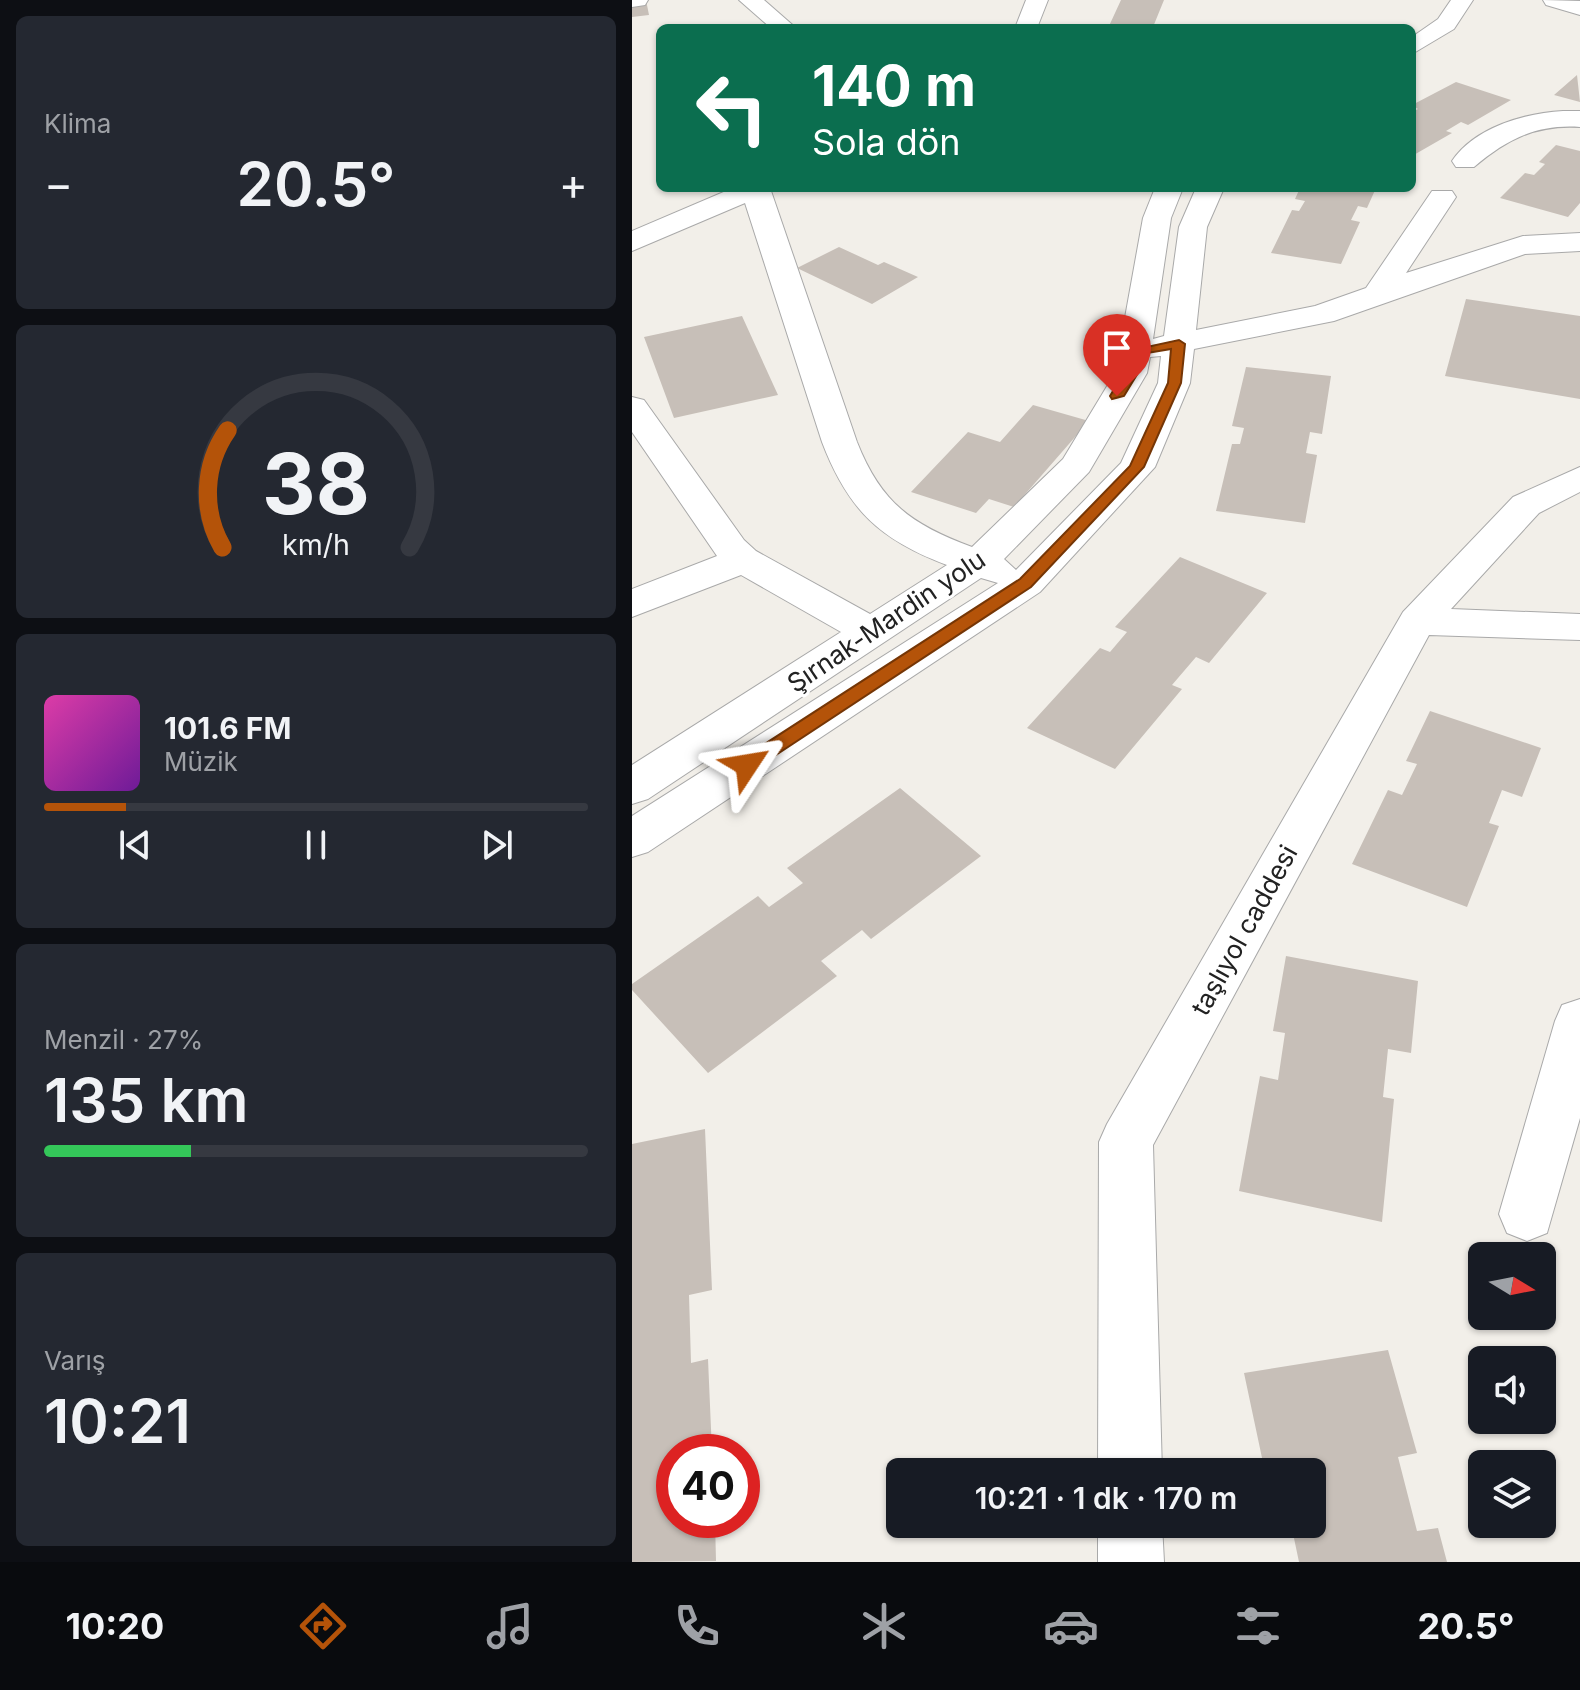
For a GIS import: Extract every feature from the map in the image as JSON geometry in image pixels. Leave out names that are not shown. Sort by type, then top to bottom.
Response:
[{"type":"street","points":[[750,0],[780,24]]},
{"type":"street","points":[[1028,24],[1037,0]]},
{"type":"street","points":[[1416,44],[1446,24],[1462,0]]},
{"type":"street","points":[[1554,0],[1580,8]]},
{"type":"street","points":[[1465,161],[1489,140],[1518,125],[1555,116],[1580,119]]},
{"type":"street","points":[[632,242],[746,192]]},
{"type":"street","points":[[756,192],[817,366],[835,439],[859,485],[884,517],[917,536],[1026,583]]},
{"type":"street","name":"Şırnak-Mardin yolu","points":[[632,787],[979,562],[1077,465],[1131,373],[1157,218],[1167,192]]},
{"type":"street","name":"Şırnak-Mardin yolu","points":[[632,839],[1026,583],[1137,467],[1174,383],[1193,227],[1208,192]]},
{"type":"street","points":[[1376,295],[1442,197]]},
{"type":"street","points":[[1134,351],[1323,314],[1523,245],[1580,242]]},
{"type":"street","points":[[632,407],[731,549],[743,560],[871,632]]},
{"type":"street","name":"taşlıyol caddesi","points":[[1130,1458],[1126,1142],[1417,621],[1526,505],[1580,478]]},
{"type":"street","points":[[632,604],[743,560]]},
{"type":"street","points":[[1417,621],[1580,627]]},
{"type":"street","points":[[1527,1214],[1580,1021]]},
{"type":"street","points":[[1130,1538],[1131,1562]]},
{"type":"building","points":[[632,0],[646,0],[649,15],[632,17]]},
{"type":"building","points":[[1121,0],[1164,0],[1154,24],[1110,24]]},
{"type":"building","points":[[1577,75],[1580,102],[1554,95]]},
{"type":"building","points":[[1456,82],[1511,100],[1468,125],[1461,122],[1446,131],[1452,133],[1416,154],[1416,103]]},
{"type":"building","points":[[1556,145],[1580,151],[1580,203],[1568,217],[1500,198],[1525,173],[1534,175],[1545,164],[1539,162]]},
{"type":"building","points":[[1298,192],[1374,192],[1367,208],[1358,206],[1351,220],[1360,222],[1341,264],[1271,253],[1292,210],[1299,211],[1305,201],[1295,199]]},
{"type":"building","points":[[839,247],[878,265],[884,262],[918,277],[872,304],[797,268]]},
{"type":"building","points":[[1466,299],[1580,316],[1580,399],[1445,376]]},
{"type":"building","points":[[742,316],[778,395],[674,418],[644,337]]},
{"type":"building","points":[[1246,367],[1331,376],[1322,434],[1310,432],[1306,453],[1317,455],[1305,523],[1216,511],[1232,444],[1240,444],[1244,428],[1232,426]]},
{"type":"building","points":[[1033,405],[1089,421],[1014,507],[989,499],[976,513],[911,492],[968,432],[1000,442]]},
{"type":"building","points":[[1180,557],[1267,593],[1209,663],[1196,657],[1172,685],[1182,689],[1115,769],[1027,728],[1100,648],[1110,652],[1127,632],[1115,627]]},
{"type":"building","points":[[1430,711],[1541,748],[1522,797],[1502,790],[1489,823],[1499,826],[1467,907],[1352,864],[1388,790],[1402,795],[1417,764],[1406,761]]},
{"type":"building","points":[[900,788],[981,856],[871,939],[862,930],[821,961],[837,976],[708,1073],[632,990],[632,984],[758,896],[769,907],[803,883],[787,868]]},
{"type":"building","points":[[1286,956],[1418,981],[1411,1053],[1388,1049],[1383,1097],[1394,1099],[1382,1222],[1239,1191],[1260,1076],[1278,1080],[1285,1033],[1273,1031]]},
{"type":"building","points":[[705,1129],[712,1290],[689,1295],[691,1363],[708,1359],[711,1434],[656,1434],[656,1538],[715,1538],[716,1561],[632,1562],[632,1144]]},
{"type":"building","points":[[1388,1350],[1417,1453],[1398,1457],[1417,1531],[1438,1528],[1447,1562],[1299,1562],[1294,1538],[1326,1538],[1326,1458],[1262,1458],[1244,1373]]},
{"type":"route","points":[[747,765],[1026,583],[1137,467],[1174,383],[1179,344],[1134,351],[1131,373],[1117,396]]}]
